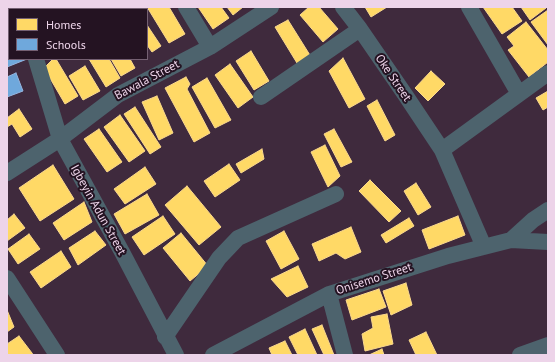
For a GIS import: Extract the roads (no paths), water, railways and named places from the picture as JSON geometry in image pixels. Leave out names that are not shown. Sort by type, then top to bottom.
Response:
[{"type":"street","points":[[186,7],[210,47]]},
{"type":"street","name":"Bawala Street","points":[[7,173],[60,140],[118,94],[210,47],[270,7]]},
{"type":"street","name":"Oke Street","points":[[343,7],[360,29],[442,150],[484,247]]},
{"type":"street","points":[[469,7],[519,94]]},
{"type":"street","points":[[261,97],[360,29]]},
{"type":"street","name":"Igbeyin Adun Street","points":[[36,60],[60,140],[122,252],[176,355]]},
{"type":"street","points":[[442,150],[548,73]]},
{"type":"street","points":[[166,337],[219,258],[238,238],[336,194]]},
{"type":"street","points":[[511,240],[548,210]]},
{"type":"street","name":"Onisemo Street","points":[[212,355],[329,294],[448,256],[511,240],[548,242]]},
{"type":"street","points":[[7,278],[57,355]]},
{"type":"street","points":[[329,294],[345,355]]},
{"type":"street","points":[[520,355],[548,345]]}]
